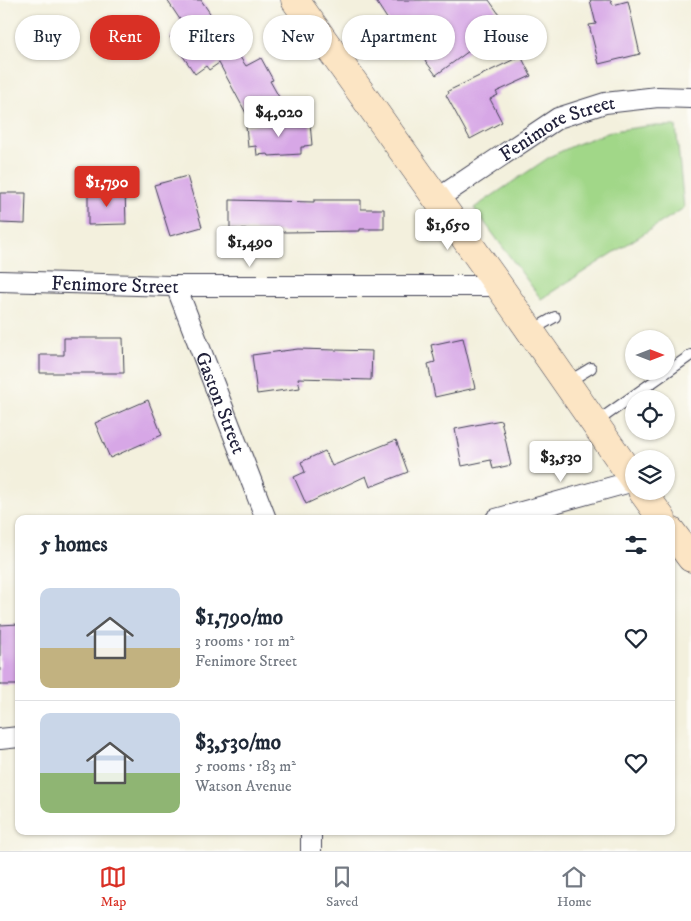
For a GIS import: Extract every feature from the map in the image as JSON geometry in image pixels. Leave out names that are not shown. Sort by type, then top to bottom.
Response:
[{"type":"main road","points":[[294,0],[499,286],[625,468]]},
{"type":"main road","points":[[648,500],[659,515]]},
{"type":"main road","points":[[675,536],[691,558]]},
{"type":"street","name":"Fenimore Street","points":[[437,199],[558,118],[605,103],[658,97],[691,98]]},
{"type":"street","name":"Fenimore Street","points":[[0,282],[176,286],[499,286]]},
{"type":"street","name":"Gaston Street","points":[[176,286],[264,515]]},
{"type":"street","points":[[511,515],[625,483]]},
{"type":"street","points":[[0,739],[15,737]]},
{"type":"street","points":[[310,835],[311,851]]},
{"type":"lane","points":[[530,331],[555,317]]},
{"type":"lane","points":[[595,424],[691,355]]},
{"type":"lane","points":[[566,383],[591,368]]},
{"type":"green space","points":[[647,126],[676,126],[684,208],[541,299],[474,208],[551,156],[579,143],[613,131]]},
{"type":"building","points":[[167,0],[201,0],[211,15],[177,15]]},
{"type":"building","points":[[375,0],[489,0],[500,15],[465,15],[465,54],[436,75],[425,60],[455,60],[455,15],[385,15]]},
{"type":"building","points":[[590,0],[611,0],[613,5],[628,1],[640,54],[599,64],[589,25],[596,24]]},
{"type":"building","points":[[261,58],[273,80],[270,81],[279,97],[247,115],[219,63],[209,70],[206,66],[195,74],[186,60],[242,60],[246,66]]},
{"type":"building","points":[[513,60],[523,60],[531,76],[496,92],[498,95],[490,99],[502,122],[470,139],[446,95],[449,93],[448,91]]},
{"type":"building","points":[[302,121],[302,124],[310,123],[312,145],[301,147],[301,154],[257,155],[256,146],[248,147],[246,126]]},
{"type":"building","points":[[187,176],[202,227],[170,236],[154,185]]},
{"type":"building","points":[[125,190],[126,224],[88,225],[88,191]]},
{"type":"building","points":[[0,193],[26,193],[25,224],[0,223]]},
{"type":"building","points":[[230,200],[314,202],[314,200],[361,200],[361,209],[384,209],[384,229],[286,232],[230,229]]},
{"type":"building","points":[[64,338],[123,338],[124,373],[40,373],[40,355],[64,355]]},
{"type":"building","points":[[463,338],[475,388],[435,397],[428,364],[435,362],[431,345]]},
{"type":"building","points":[[298,349],[372,351],[371,380],[298,378],[300,388],[257,394],[252,355]]},
{"type":"building","points":[[148,400],[162,435],[110,458],[95,423]]},
{"type":"building","points":[[501,420],[511,465],[493,469],[491,460],[462,466],[455,429]]},
{"type":"building","points":[[396,440],[408,472],[370,487],[366,476],[306,504],[294,477],[305,472],[301,462],[325,451],[332,466]]},
{"type":"building","points":[[15,624],[15,685],[0,685],[0,625]]}]
